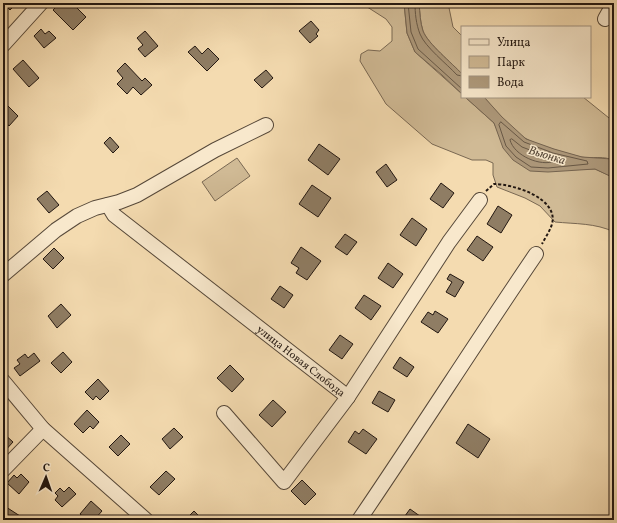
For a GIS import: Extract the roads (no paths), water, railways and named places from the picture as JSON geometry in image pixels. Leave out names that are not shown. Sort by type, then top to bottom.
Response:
[{"type":"street","points":[[3,45],[41,3]]},
{"type":"street","points":[[605,18],[614,3]]},
{"type":"street","points":[[3,275],[56,230],[77,216],[95,208],[119,202],[137,194],[216,150],[266,125]]},
{"type":"street","name":"улица Новая Слобода","points":[[108,205],[114,215],[348,397],[449,242],[480,200]]},
{"type":"street","points":[[359,520],[536,254]]},
{"type":"street","points":[[3,381],[43,429],[146,520]]},
{"type":"street","points":[[224,413],[284,482],[348,397]]},
{"type":"street","points":[[3,470],[43,429]]},
{"type":"water","points":[[404,3],[419,3],[421,24],[426,36],[430,42],[461,73],[461,93],[415,52],[407,33]]},
{"type":"water","name":"Вьюнка","points":[[466,98],[485,98],[502,117],[526,139],[582,157],[612,159],[614,161],[614,178],[595,169],[548,172],[530,171],[513,160],[503,148],[494,123]]}]
